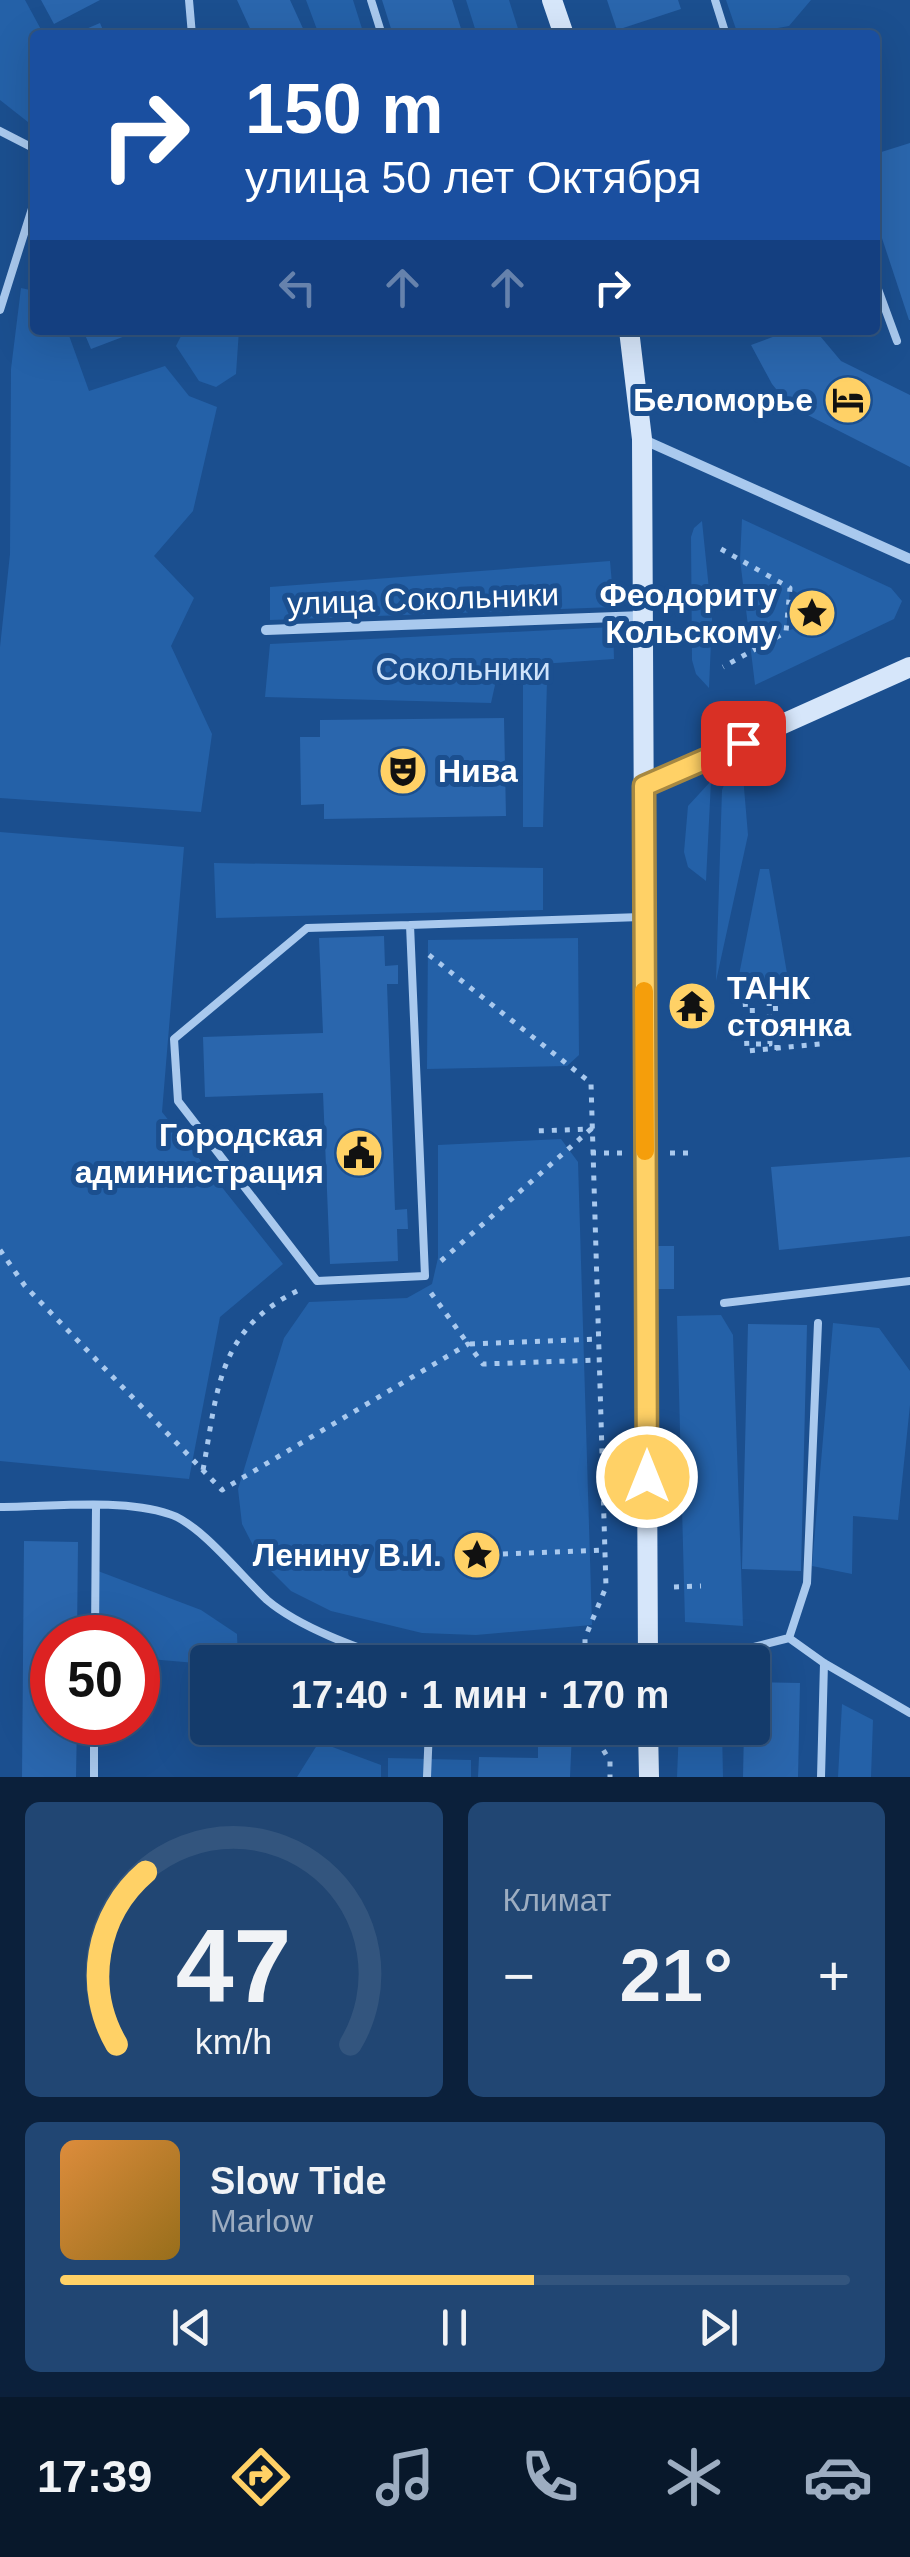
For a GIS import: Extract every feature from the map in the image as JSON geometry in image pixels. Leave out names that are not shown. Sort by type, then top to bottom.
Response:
[{"type":"main road","points":[[552,0],[562,30]]},
{"type":"main road","points":[[631,335],[642,439],[648,1645]]},
{"type":"main road","points":[[644,786],[910,667]]},
{"type":"main road","points":[[648,1745],[649,1777]]},
{"type":"street","points":[[642,439],[910,559]]},
{"type":"street","name":"улица Сокольники","points":[[266,630],[643,616]]},
{"type":"lane","points":[[189,0],[192,30]]},
{"type":"lane","points":[[371,0],[380,30]]},
{"type":"lane","points":[[715,0],[724,30]]},
{"type":"lane","points":[[0,131],[30,146]]},
{"type":"lane","points":[[0,310],[30,215]]},
{"type":"lane","points":[[880,295],[897,341]]},
{"type":"lane","points":[[410,925],[425,1276],[317,1281],[178,1101],[174,1039],[307,928],[644,917]]},
{"type":"lane","points":[[724,1303],[910,1281]]},
{"type":"lane","points":[[790,1638],[807,1582],[818,1323]]},
{"type":"lane","points":[[0,1507],[127,1507],[172,1514],[210,1543],[270,1602],[349,1645]]},
{"type":"lane","points":[[95,1615],[96,1507]]},
{"type":"lane","points":[[762,1645],[790,1638]]},
{"type":"lane","points":[[790,1638],[824,1663],[910,1713]]},
{"type":"lane","points":[[821,1777],[824,1663]]},
{"type":"lane","points":[[94,1745],[94,1777]]},
{"type":"lane","points":[[428,1777],[429,1745]]},
{"type":"path","points":[[721,549],[790,588],[786,632],[723,667]]},
{"type":"path","points":[[411,940],[591,1083],[606,1587],[585,1645]]},
{"type":"path","points":[[752,995],[753,1044],[770,1044],[769,995]]},
{"type":"path","points":[[777,1050],[775,995],[745,996],[746,1051],[777,1050],[820,1044]]},
{"type":"path","points":[[534,1130],[591,1129]]},
{"type":"path","points":[[591,1129],[425,1276],[425,1286],[483,1364],[598,1360]]},
{"type":"path","points":[[0,1250],[25,1286],[222,1490],[468,1344],[597,1339]]},
{"type":"path","points":[[203,1470],[221,1375],[239,1334],[275,1302],[317,1281]]},
{"type":"path","points":[[476,1555],[605,1550]]},
{"type":"path","points":[[600,1745],[610,1761],[610,1777]]},
{"type":"green space","points":[[0,0],[25,0],[41,30],[30,30],[30,124],[0,100]]},
{"type":"green space","points":[[306,0],[353,0],[362,30],[317,30]]},
{"type":"green space","points":[[466,0],[509,0],[518,30],[475,30]]},
{"type":"green space","points":[[726,0],[811,0],[789,26],[736,30]]},
{"type":"green space","points":[[21,288],[30,290],[30,335],[69,335],[89,391],[165,366],[189,396],[217,407],[193,511],[154,556],[194,598],[171,646],[212,734],[201,812],[0,798],[0,647],[10,554],[11,369]]},
{"type":"green space","points":[[182,335],[239,335],[236,374],[216,387],[199,381],[176,346]]},
{"type":"green space","points":[[742,519],[891,588],[902,601],[894,619],[755,685],[740,559]],"holes":[[[790,589],[823,606],[821,621],[786,631]]]},
{"type":"green space","points":[[702,521],[712,619],[709,688],[696,674],[692,660],[691,537]]},
{"type":"green space","name":"Сокольники","points":[[610,561],[614,607],[270,620],[270,587]]},
{"type":"green space","name":"Сокольники","points":[[613,627],[614,659],[499,667],[491,703],[265,697],[270,644]]},
{"type":"green space","points":[[523,681],[547,681],[543,827],[523,827]]},
{"type":"green space","points":[[742,764],[748,835],[716,981],[722,790],[729,773]]},
{"type":"green space","points":[[711,781],[706,881],[688,867],[684,852],[688,806]]},
{"type":"green space","points":[[0,832],[184,847],[162,1112],[283,1264],[220,1317],[189,1479],[0,1461]]},
{"type":"green space","points":[[214,863],[543,868],[543,910],[216,918]]},
{"type":"green space","points":[[760,869],[769,869],[788,979],[738,980]]},
{"type":"green space","points":[[578,938],[579,1055],[567,1066],[427,1069],[428,940]]},
{"type":"green space","points":[[561,1139],[578,1162],[592,1625],[476,1635],[422,1633],[331,1611],[291,1591],[261,1561],[242,1524],[238,1489],[284,1338],[309,1302],[407,1298],[432,1284],[438,1258],[438,1145]]},
{"type":"green space","points":[[721,1315],[733,1335],[743,1626],[685,1622],[677,1316]]},
{"type":"green space","points":[[833,1323],[879,1328],[910,1371],[898,1520],[853,1516],[852,1574],[812,1566]]},
{"type":"green space","points":[[98,1571],[201,1610],[237,1634],[237,1645],[190,1645],[190,1663],[160,1660],[160,1615],[93,1615]]},
{"type":"green space","points":[[842,1704],[873,1720],[871,1777],[838,1777]]},
{"type":"green space","points":[[317,1745],[381,1765],[381,1777],[297,1777]]},
{"type":"green space","points":[[678,1745],[722,1745],[723,1777],[677,1777]]},
{"type":"green space","points":[[388,1758],[471,1760],[471,1777],[388,1777]]},
{"type":"building","points":[[41,0],[100,0],[54,24]]},
{"type":"building","points":[[237,0],[290,0],[304,30],[251,30]]},
{"type":"building","points":[[382,0],[452,0],[461,30],[391,30]]},
{"type":"building","points":[[607,0],[678,0],[681,9],[617,30]]},
{"type":"building","points":[[100,23],[103,30],[84,30]]},
{"type":"building","points":[[910,143],[910,320],[880,232],[880,152]]},
{"type":"building","points":[[85,335],[128,335],[91,349]]},
{"type":"building","name":"Беломорье","points":[[778,335],[819,335],[841,361],[910,395],[910,467],[790,406],[772,384],[751,345]]},
{"type":"building","name":"Нива","points":[[504,718],[506,816],[324,819],[324,804],[301,805],[300,737],[320,737],[320,720]]},
{"type":"building","name":"Городская администрация","points":[[384,936],[385,966],[398,965],[398,984],[387,984],[395,1210],[407,1209],[408,1229],[397,1229],[398,1261],[330,1264],[323,1093],[205,1097],[203,1037],[323,1033],[319,938]]},
{"type":"building","points":[[910,1157],[910,1236],[779,1250],[771,1167]]},
{"type":"building","points":[[653,1246],[674,1246],[674,1289],[654,1289]]},
{"type":"building","points":[[748,1324],[807,1325],[801,1571],[742,1569]]},
{"type":"building","points":[[24,1541],[78,1542],[77,1615],[30,1615],[30,1745],[77,1745],[76,1777],[22,1777]]},
{"type":"building","points":[[770,1682],[800,1683],[798,1777],[743,1777],[744,1745],[770,1745]]},
{"type":"building","points":[[538,1745],[571,1745],[570,1777],[478,1777],[479,1757],[538,1758]]},
{"type":"slow traffic","points":[[644,991],[645,1151]]},
{"type":"place","name":"Беломорье","points":[[848,400]]},
{"type":"place","name":"Феодориту Кольскому","points":[[812,613]]},
{"type":"place","name":"Нива","points":[[403,771]]},
{"type":"place","name":"ТАНК стоянка","points":[[692,1006]]},
{"type":"place","name":"Городская администрация","points":[[359,1153]]},
{"type":"place","name":"Ленину В.И.","points":[[477,1555]]},
{"type":"route","points":[[647,1477],[644,786],[743,743]]}]
